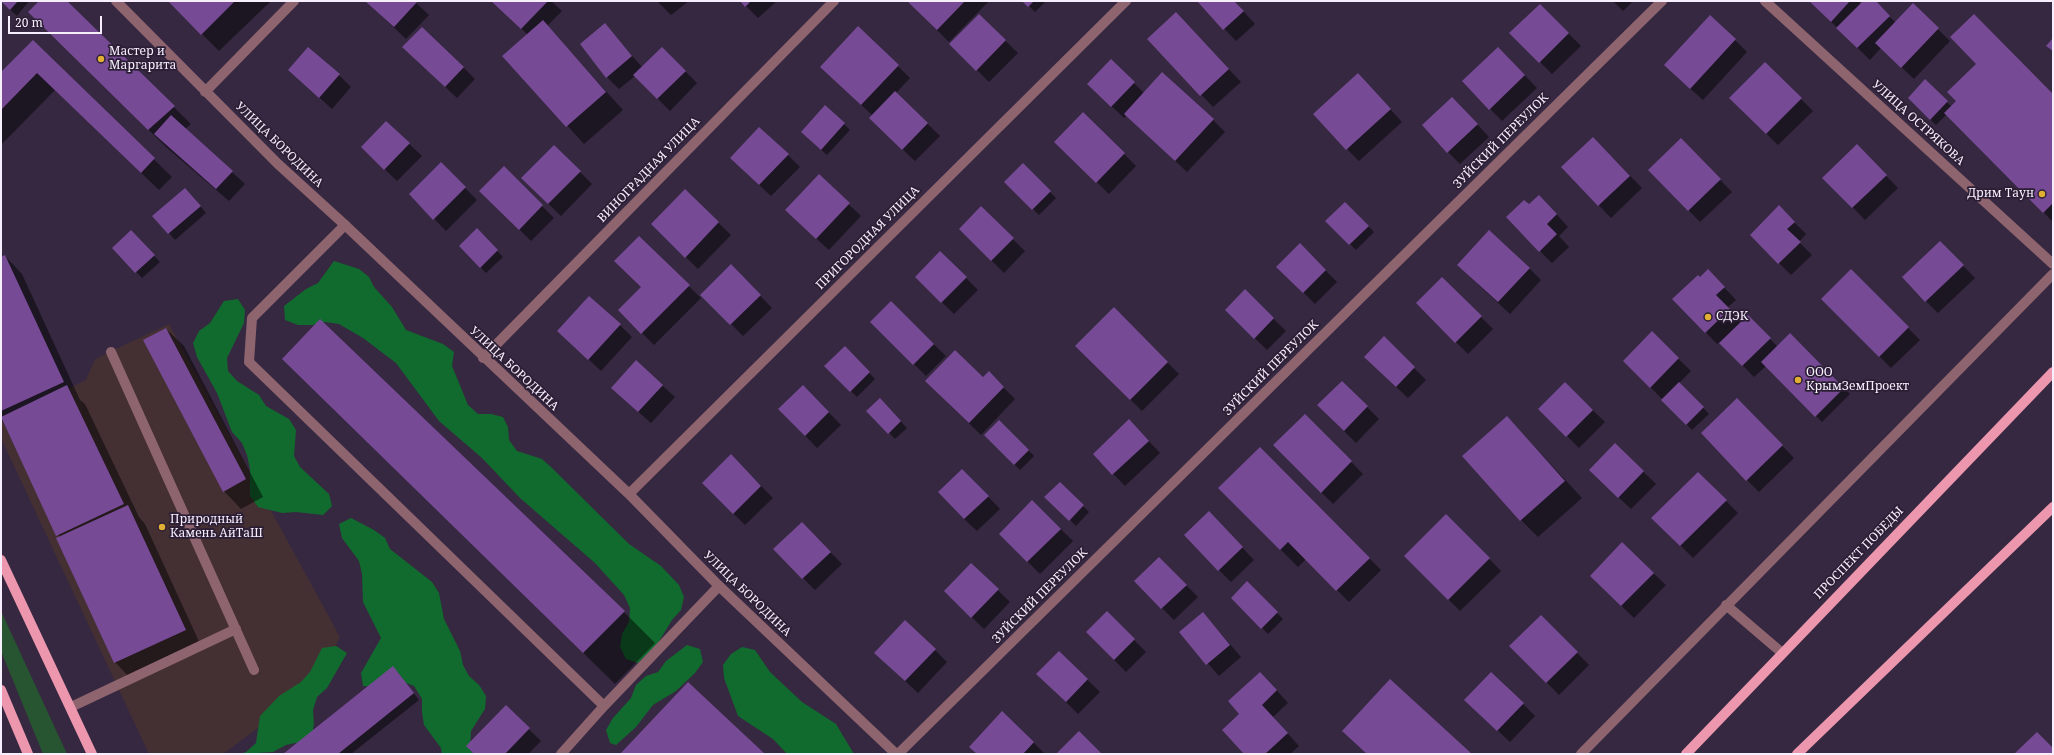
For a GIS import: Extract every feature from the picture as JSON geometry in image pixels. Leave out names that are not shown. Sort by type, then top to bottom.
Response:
[{"type":"main road","name":"ПРОСПЕКТ ПОБЕДЫ","points":[[1686,754],[1782,652],[2053,372]]},
{"type":"main road","points":[[1797,754],[2053,507]]},
{"type":"main road","points":[[1,560],[92,754]]},
{"type":"main road","points":[[1,690],[28,754]]},
{"type":"street","name":"УЛИЦА БОРОДИНА","points":[[116,1],[278,164],[345,225],[483,358],[629,494],[719,586],[897,754]]},
{"type":"street","points":[[205,92],[294,1]]},
{"type":"street","name":"ВИНОГРАДНАЯ УЛИЦА","points":[[483,358],[834,1]]},
{"type":"street","name":"ПРИГОРОДНАЯ УЛИЦА","points":[[629,494],[1126,1]]},
{"type":"street","name":"ЗУЙСКИЙ ПЕРЕУЛОК","points":[[897,754],[1662,1]]},
{"type":"street","name":"УЛИЦА ОСТРЯКОВА","points":[[1765,1],[2053,264]]},
{"type":"street","points":[[345,225],[252,318],[249,362],[604,706]]},
{"type":"street","points":[[1581,754],[2053,274]]},
{"type":"street","points":[[111,352],[254,670]]},
{"type":"street","points":[[561,754],[604,706],[719,586]]},
{"type":"street","points":[[1726,605],[1782,652]]},
{"type":"street","points":[[71,707],[236,629]]},
{"type":"shaded area","points":[[169,324],[340,637],[317,684],[223,754],[149,754],[1,438],[1,422],[86,380],[95,359]]},
{"type":"green space","points":[[334,261],[359,269],[369,277],[374,287],[392,307],[406,330],[443,344],[454,352],[452,366],[468,405],[478,414],[491,414],[503,417],[508,427],[509,440],[517,451],[542,459],[629,544],[661,566],[679,585],[684,597],[681,610],[672,620],[658,643],[638,663],[626,659],[620,647],[622,634],[629,622],[630,608],[624,595],[595,563],[520,498],[482,458],[439,421],[396,363],[363,338],[339,324],[325,322],[312,325],[298,325],[285,320],[284,306],[306,289],[318,283]]},
{"type":"green space","points":[[238,299],[245,310],[244,323],[227,358],[228,371],[237,381],[259,395],[266,406],[289,419],[296,430],[294,456],[300,467],[329,494],[332,506],[323,515],[296,512],[282,513],[258,507],[250,496],[250,469],[247,455],[242,443],[232,432],[217,393],[197,357],[193,343],[199,331],[210,323],[224,301]]},
{"type":"green space","points":[[351,518],[374,530],[385,538],[390,549],[432,582],[439,593],[444,619],[460,651],[463,665],[469,676],[479,685],[486,696],[485,709],[471,731],[470,750],[474,754],[442,754],[441,748],[424,725],[422,699],[414,686],[401,681],[376,687],[363,686],[361,673],[381,638],[363,602],[362,574],[359,561],[342,538],[339,524]]},
{"type":"green space","points":[[1,611],[67,754],[43,754],[1,651]]},
{"type":"green space","points":[[687,645],[700,649],[703,662],[695,673],[676,691],[653,705],[636,727],[616,745],[610,743],[606,730],[613,718],[631,698],[636,685],[646,676],[658,672],[666,661]]},
{"type":"green space","points":[[336,646],[347,653],[327,688],[317,697],[313,710],[314,723],[312,736],[300,742],[286,745],[273,752],[240,754],[246,752],[256,743],[260,716],[279,696],[301,682],[310,672],[322,648]]},
{"type":"green space","points":[[742,647],[755,650],[770,672],[802,702],[836,724],[854,754],[787,754],[773,739],[738,716],[724,678],[723,665],[731,654]]},
{"type":"building","points":[[1,1],[18,1],[10,10]]},
{"type":"building","name":"Мастер и Маргарита","points":[[39,1],[67,1],[175,106],[148,130],[28,12]]},
{"type":"building","points":[[168,1],[235,1],[201,35]]},
{"type":"building","points":[[365,1],[416,1],[417,2],[394,27]]},
{"type":"building","points":[[491,1],[548,1],[521,29]]},
{"type":"building","points":[[740,1],[751,1],[745,7]]},
{"type":"building","points":[[907,1],[965,1],[937,30]]},
{"type":"building","points":[[1022,1],[1034,1],[1028,7]]},
{"type":"building","points":[[1197,1],[1234,1],[1244,11],[1223,30]]},
{"type":"building","points":[[1809,1],[1850,1],[1831,22]]},
{"type":"building","points":[[1863,1],[1876,1],[1890,16],[1857,48],[1836,28]]},
{"type":"building","points":[[1913,3],[1939,28],[1901,68],[1875,43]]},
{"type":"building","points":[[1540,4],[1569,33],[1539,63],[1509,33]]},
{"type":"building","points":[[1176,12],[1229,69],[1200,96],[1147,39]]},
{"type":"building","points":[[979,14],[1006,40],[976,71],[949,44]]},
{"type":"building","points":[[1974,14],[2053,94],[2053,203],[2043,213],[1944,113],[1956,101],[1947,92],[1976,64],[1950,37]]},
{"type":"building","points":[[1710,15],[1736,39],[1690,89],[1664,65]]},
{"type":"building","points":[[543,20],[606,92],[566,127],[502,56]]},
{"type":"building","points":[[605,23],[632,56],[606,78],[580,44]]},
{"type":"building","points":[[858,26],[899,65],[861,105],[820,67]]},
{"type":"building","points":[[422,27],[464,67],[445,87],[402,47]]},
{"type":"building","points":[[2053,38],[2053,51],[2046,46]]},
{"type":"building","points":[[33,40],[155,158],[141,173],[37,73],[1,110],[1,72]]},
{"type":"building","points":[[308,47],[340,74],[319,98],[288,70]]},
{"type":"building","points":[[662,47],[686,71],[657,99],[633,75]]},
{"type":"building","points":[[1498,47],[1525,75],[1489,110],[1462,81]]},
{"type":"building","points":[[1111,59],[1135,82],[1111,107],[1087,84]]},
{"type":"building","points":[[1765,62],[1802,98],[1766,134],[1729,98]]},
{"type":"building","points":[[1162,72],[1214,119],[1175,161],[1124,114]]},
{"type":"building","points":[[1358,73],[1391,109],[1346,150],[1313,114]]},
{"type":"building","points":[[1925,79],[1948,101],[1930,120],[1908,98]]},
{"type":"building","points":[[895,91],[928,123],[902,150],[869,118]]},
{"type":"building","points":[[1452,97],[1478,124],[1447,153],[1422,125]]},
{"type":"building","points":[[825,105],[845,123],[821,150],[801,132]]},
{"type":"building","points":[[1083,112],[1125,153],[1096,183],[1054,142]]},
{"type":"building","points":[[171,115],[233,171],[216,189],[154,134]]},
{"type":"building","points":[[386,121],[410,143],[384,170],[361,147]]},
{"type":"building","points":[[759,127],[789,154],[759,185],[730,158]]},
{"type":"building","points":[[1593,137],[1630,176],[1598,206],[1561,167]]},
{"type":"building","points":[[1681,138],[1721,179],[1688,211],[1648,170]]},
{"type":"building","points":[[1857,144],[1887,175],[1852,208],[1822,178]]},
{"type":"building","points":[[554,145],[581,171],[548,204],[521,178]]},
{"type":"building","points":[[441,162],[466,187],[433,220],[409,194]]},
{"type":"building","points":[[1023,163],[1051,191],[1032,210],[1004,182]]},
{"type":"building","points":[[504,166],[543,205],[519,230],[479,191]]},
{"type":"building","points":[[819,174],[850,203],[816,239],[785,210]]},
{"type":"building","points":[[185,188],[201,206],[168,234],[152,216]]},
{"type":"building","points":[[685,189],[719,222],[685,258],[651,224]]},
{"type":"building","points":[[1539,195],[1557,214],[1547,224],[1557,234],[1539,252],[1506,217],[1524,200],[1529,204]]},
{"type":"building","points":[[1345,202],[1369,226],[1349,245],[1325,221]]},
{"type":"building","points":[[1779,205],[1795,222],[1787,229],[1801,242],[1778,264],[1750,235]]},
{"type":"building","points":[[981,206],[1014,238],[991,261],[959,229]]},
{"type":"building","points":[[477,228],[498,250],[480,268],[459,246]]},
{"type":"building","points":[[131,230],[155,255],[135,273],[112,248]]},
{"type":"building","points":[[1489,230],[1530,268],[1498,302],[1457,265]]},
{"type":"building","points":[[639,236],[690,285],[641,334],[618,310],[641,287],[614,261]]},
{"type":"building","points":[[1940,241],[1964,265],[1925,302],[1902,277]]},
{"type":"building","points":[[1300,243],[1326,270],[1303,293],[1276,267]]},
{"type":"building","points":[[940,251],[967,277],[941,303],[915,277]]},
{"type":"building","points":[[5,255],[64,382],[1,411],[1,257]]},
{"type":"building","points":[[731,264],[761,295],[730,325],[700,295]]},
{"type":"building","points":[[1708,269],[1725,287],[1716,295],[1730,309],[1705,333],[1672,299],[1698,275],[1700,277]]},
{"type":"building","points":[[1851,269],[1909,327],[1879,357],[1821,299]]},
{"type":"building","points":[[1442,277],[1482,316],[1455,343],[1416,303]]},
{"type":"building","points":[[1245,289],[1274,318],[1254,339],[1225,310]]},
{"type":"building","points":[[589,296],[621,324],[588,360],[557,331]]},
{"type":"building","points":[[891,301],[934,344],[913,365],[870,322]]},
{"type":"building","points":[[1114,307],[1168,362],[1130,400],[1075,346]]},
{"type":"building","points":[[1748,315],[1771,338],[1742,366],[1719,343]]},
{"type":"building","points":[[320,319],[625,611],[583,653],[282,359]]},
{"type":"building","points":[[166,328],[246,479],[223,492],[143,340]]},
{"type":"building","points":[[1652,331],[1679,358],[1650,388],[1623,361]]},
{"type":"building","points":[[1790,333],[1844,388],[1815,417],[1761,362]]},
{"type":"building","points":[[1384,336],[1415,367],[1396,387],[1364,357]]},
{"type":"building","points":[[845,346],[870,372],[850,392],[824,366]]},
{"type":"building","points":[[955,350],[983,377],[989,371],[1004,387],[969,423],[925,381]]},
{"type":"building","points":[[636,360],[663,385],[638,412],[611,388]]},
{"type":"building","points":[[1342,381],[1368,406],[1344,431],[1317,405]]},
{"type":"building","points":[[1565,382],[1593,410],[1566,437],[1538,409]]},
{"type":"building","points":[[1679,382],[1704,407],[1686,425],[1661,400]]},
{"type":"building","points":[[67,385],[124,504],[56,536],[1,417]]},
{"type":"building","points":[[803,385],[829,412],[805,436],[778,409]]},
{"type":"building","points":[[880,398],[901,421],[888,434],[866,411]]},
{"type":"building","points":[[1737,398],[1783,445],[1746,481],[1701,433]]},
{"type":"building","points":[[1305,414],[1352,461],[1321,493],[1273,445]]},
{"type":"building","points":[[1507,416],[1565,481],[1520,521],[1462,456]]},
{"type":"building","points":[[1129,419],[1149,441],[1112,475],[1093,454]]},
{"type":"building","points":[[999,420],[1029,450],[1014,465],[984,435]]},
{"type":"building","points":[[1615,443],[1644,471],[1618,498],[1589,470]]},
{"type":"building","points":[[1260,447],[1370,558],[1336,591],[1288,542],[1280,550],[1218,488]]},
{"type":"building","points":[[731,454],[761,486],[733,514],[702,483]]},
{"type":"building","points":[[962,469],[989,496],[964,519],[938,492]]},
{"type":"building","points":[[1698,472],[1727,500],[1680,546],[1651,518]]},
{"type":"building","points":[[1060,482],[1084,505],[1069,521],[1044,497]]},
{"type":"building","points":[[1032,500],[1061,529],[1027,562],[999,534]]},
{"type":"building","points":[[128,505],[186,630],[114,663],[56,538]]},
{"type":"building","points":[[1209,511],[1243,547],[1218,571],[1184,535]]},
{"type":"building","points":[[1446,514],[1490,558],[1448,600],[1404,556]]},
{"type":"building","points":[[802,522],[831,552],[802,579],[773,549]]},
{"type":"building","points":[[1622,542],[1654,573],[1621,606],[1590,576]]},
{"type":"building","points":[[1159,557],[1187,585],[1161,609],[1134,581]]},
{"type":"building","points":[[971,563],[999,589],[971,618],[944,591]]},
{"type":"building","points":[[1247,581],[1278,612],[1261,629],[1231,598]]},
{"type":"building","points":[[1107,611],[1135,639],[1114,660],[1086,632]]},
{"type":"building","points":[[1203,612],[1230,645],[1206,665],[1179,632]]},
{"type":"building","points":[[1541,615],[1578,652],[1546,683],[1509,646]]},
{"type":"building","points":[[905,620],[936,649],[905,681],[874,653]]},
{"type":"building","points":[[1059,651],[1088,679],[1066,702],[1036,674]]},
{"type":"building","points":[[393,666],[414,693],[338,754],[283,754]]},
{"type":"building","points":[[1260,672],[1277,690],[1262,705],[1288,733],[1265,754],[1244,754],[1222,730],[1239,714],[1228,701]]},
{"type":"building","points":[[1491,672],[1524,703],[1497,731],[1464,700]]},
{"type":"building","points":[[1390,679],[1472,754],[1367,754],[1342,731]]},
{"type":"building","points":[[688,682],[765,754],[620,754]]},
{"type":"building","points":[[506,705],[530,728],[505,754],[474,754],[466,746]]},
{"type":"building","points":[[1002,711],[1034,742],[1023,754],[977,754],[969,747]]},
{"type":"building","points":[[1079,731],[1102,754],[1056,754]]},
{"type":"building","points":[[2037,732],[2053,748],[2053,754],[2014,754]]},
{"type":"place","name":"Мастер и Маргарита","points":[[101,59]]},
{"type":"place","name":"Дрим Таун","points":[[2042,194]]},
{"type":"place","name":"СДЭК","points":[[1708,317]]},
{"type":"place","name":"ООО КрымЗемПроект","points":[[1798,380]]},
{"type":"place","name":"Природный Камень АйТаШ","points":[[162,527]]}]
